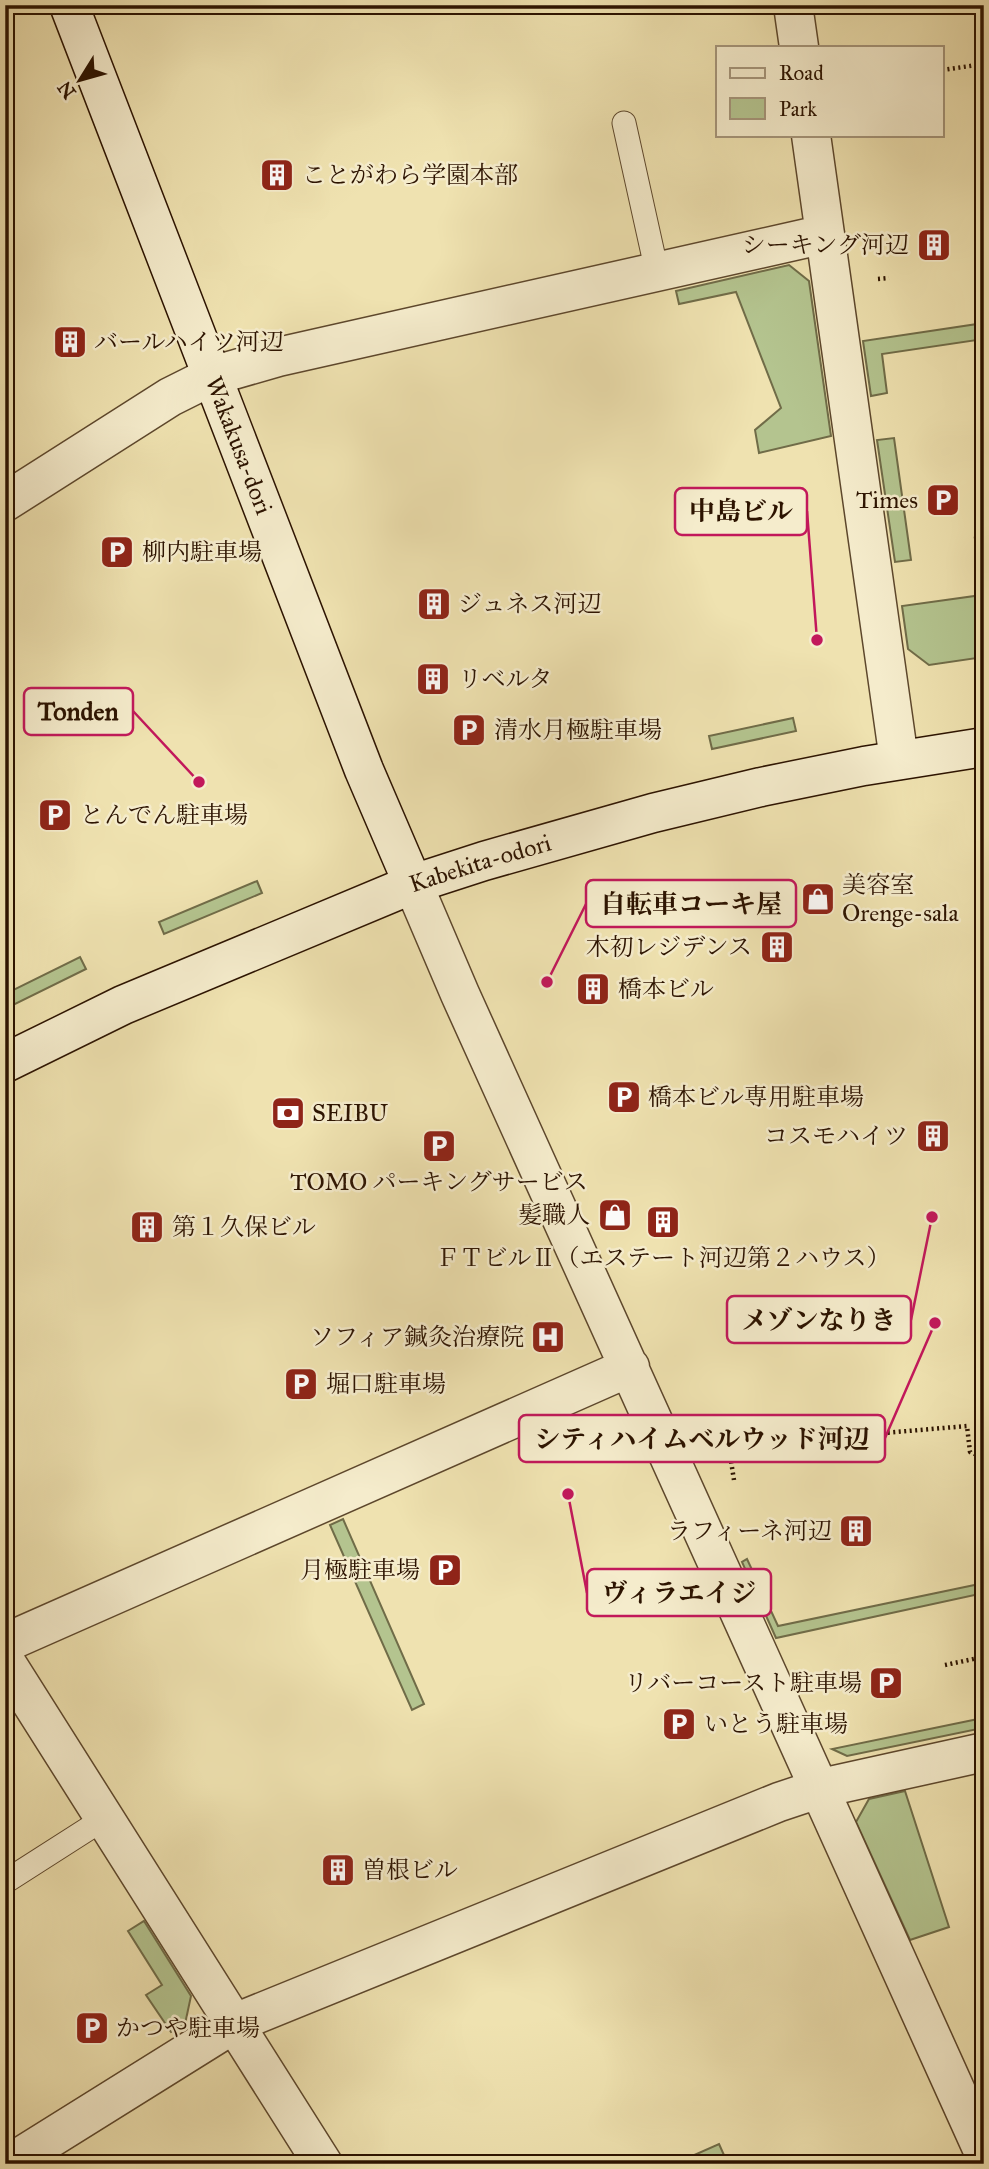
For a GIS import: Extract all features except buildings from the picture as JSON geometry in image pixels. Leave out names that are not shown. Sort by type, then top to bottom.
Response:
[{"type":"street","name":"Wakakusa-dori","points":[[69,5],[364,770],[460,994],[984,2153]]},
{"type":"street","points":[[793,5],[799,46]]},
{"type":"street","points":[[811,136],[899,760]]},
{"type":"street","points":[[5,502],[153,407],[212,376],[292,354],[825,234]]},
{"type":"street","name":"Kabekita-odori","points":[[5,1063],[123,1005],[413,884],[653,813],[899,760],[984,747]]},
{"type":"street","points":[[5,1643],[630,1367]]},
{"type":"street","points":[[5,1661],[323,2164]]},
{"type":"street","points":[[9,2164],[235,2023],[779,1802],[821,1788],[984,1752]]},
{"type":"lane","points":[[624,123],[657,272]]},
{"type":"lane","points":[[5,1882],[105,1818]]},
{"type":"path","points":[[944,70],[984,64]]},
{"type":"path","points":[[974,539],[984,538]]},
{"type":"path","points":[[979,571],[984,578]]},
{"type":"path","points":[[730,1455],[868,1427],[884,1433],[967,1426],[971,1452],[984,1458]]},
{"type":"path","points":[[984,1646],[984,1688]]},
{"type":"path","points":[[945,1665],[983,1657]]},
{"type":"green space","points":[[789,265],[809,281],[831,436],[759,453],[755,430],[781,408],[736,292],[679,304],[676,291]]},
{"type":"green space","points":[[984,323],[984,339],[882,354],[887,393],[871,396],[863,341]]},
{"type":"green space","points":[[894,438],[911,560],[895,562],[877,440]]},
{"type":"green space","points":[[982,595],[984,657],[929,665],[908,649],[902,606]]},
{"type":"green space","points":[[793,718],[796,731],[712,749],[709,736]]},
{"type":"green space","points":[[257,881],[262,893],[164,934],[159,922]]},
{"type":"green space","points":[[80,957],[86,969],[5,1009],[5,994]]},
{"type":"green space","points":[[343,1519],[424,1704],[412,1710],[330,1525]]},
{"type":"green space","points":[[747,1559],[778,1626],[984,1583],[984,1593],[776,1638],[742,1562]]},
{"type":"green space","points":[[978,1719],[978,1729],[847,1756],[832,1749]]},
{"type":"green space","points":[[905,1791],[949,1927],[910,1940],[856,1822],[869,1799]]},
{"type":"green space","points":[[144,1921],[191,1996],[185,2024],[171,2032],[146,1995],[162,1985],[128,1931]]},
{"type":"green space","points":[[719,2144],[728,2164],[674,2164]]},
{"type":"place","name":"ことがわら学園本部","points":[[277,175]]},
{"type":"place","name":"シーキング河辺","points":[[934,245]]},
{"type":"place","name":"バールハイツ河辺","points":[[70,342]]},
{"type":"place","name":"Times","points":[[943,500]]},
{"type":"place","name":"柳内駐車場","points":[[117,552]]},
{"type":"place","name":"ジュネス河辺","points":[[434,604]]},
{"type":"place","name":"中島ビル","points":[[817,640]]},
{"type":"place","name":"リベルタ","points":[[433,679]]},
{"type":"place","name":"清水月極駐車場","points":[[469,730]]},
{"type":"place","name":"Tonden","points":[[199,782]]},
{"type":"place","name":"とんでん駐車場","points":[[55,815]]},
{"type":"place","name":"美容室 Orenge-sala","points":[[818,899]]},
{"type":"place","name":"木初レジデンス","points":[[777,947]]},
{"type":"place","name":"自転車コーキ屋","points":[[547,982]]},
{"type":"place","name":"橋本ビル","points":[[593,989]]},
{"type":"place","name":"橋本ビル専用駐車場","points":[[624,1097]]},
{"type":"place","name":"SEIBU","points":[[288,1113]]},
{"type":"place","name":"コスモハイツ","points":[[933,1136]]},
{"type":"place","name":"TOMO パーキングサービス","points":[[439,1146]]},
{"type":"place","name":"髪職人","points":[[615,1215]]},
{"type":"place","name":"メゾンなりき","points":[[932,1217]]},
{"type":"place","name":"ＦＴビルⅡ（エステート河辺第２ハウス）","points":[[663,1222]]},
{"type":"place","name":"第１久保ビル","points":[[147,1227]]},
{"type":"place","name":"シティハイムベルウッド河辺","points":[[935,1323]]},
{"type":"place","name":"ソフィア鍼灸治療院","points":[[548,1337]]},
{"type":"place","name":"堀口駐車場","points":[[301,1384]]},
{"type":"place","name":"ヴィラエイジ","points":[[568,1494]]},
{"type":"place","name":"ラフィーネ河辺","points":[[856,1531]]},
{"type":"place","name":"月極駐車場","points":[[445,1570]]},
{"type":"place","name":"リバーコースト駐車場","points":[[886,1683]]},
{"type":"place","name":"いとう駐車場","points":[[679,1724]]},
{"type":"place","name":"曽根ビル","points":[[338,1870]]},
{"type":"place","name":"かつや駐車場","points":[[92,2028]]}]
